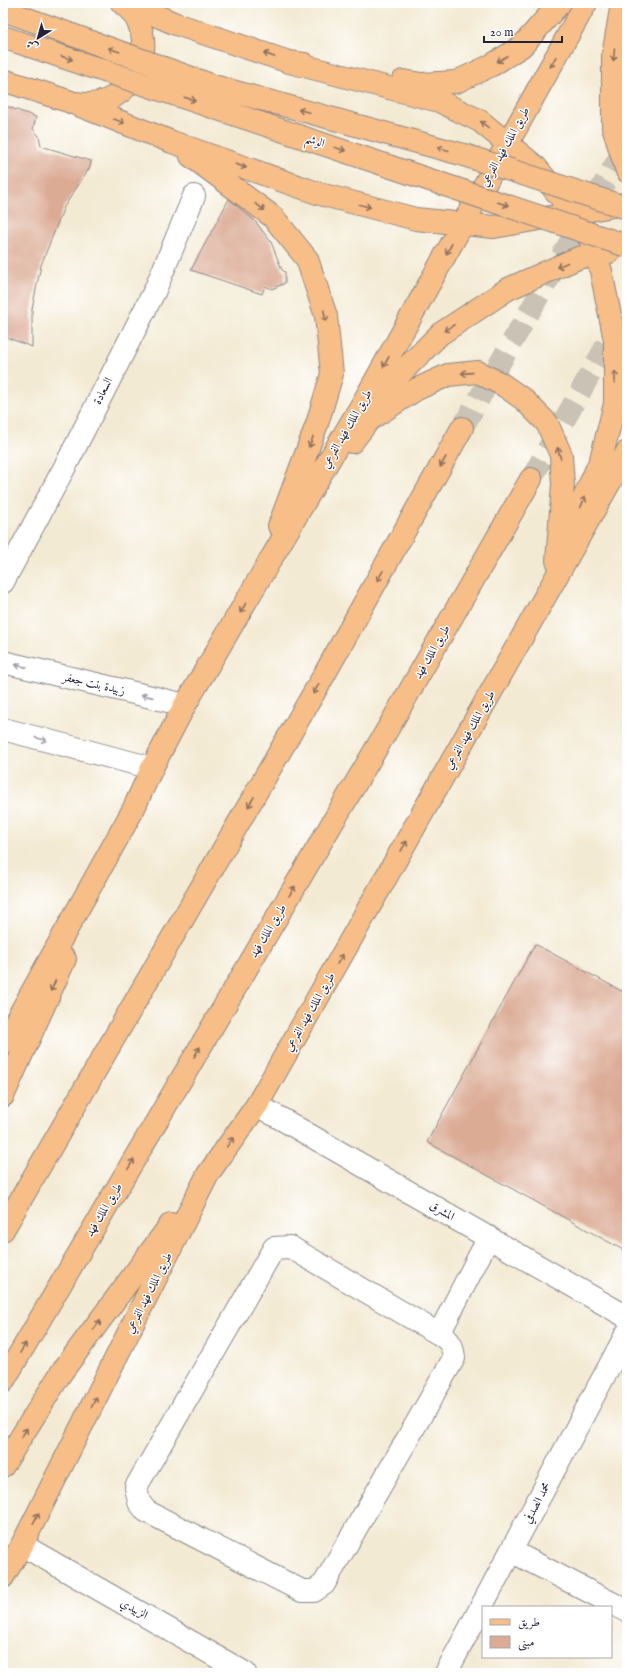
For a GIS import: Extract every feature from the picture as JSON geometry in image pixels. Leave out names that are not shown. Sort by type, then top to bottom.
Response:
[{"type":"main road","points":[[68,101],[84,104],[100,102],[115,96],[128,87],[135,76],[141,64],[143,38],[133,15],[122,3]]},
{"type":"main road","points":[[127,3],[176,24],[290,62],[439,101],[480,121],[536,167],[573,213],[590,239],[601,271],[615,340],[615,404],[601,459],[557,561],[494,688]]},
{"type":"main road","points":[[290,62],[421,84],[456,82],[492,65],[522,46],[560,3]]},
{"type":"main road","name":"طريق الملك فهد الفرعي","points":[[3,1044],[9,1022],[133,810],[152,768],[185,705],[365,399],[586,3]]},
{"type":"main road","points":[[622,3],[613,56],[613,127],[627,171]]},
{"type":"main road","points":[[3,10],[214,86],[464,155],[627,208]]},
{"type":"main road","name":"الوشم","points":[[3,36],[627,247]]},
{"type":"main road","points":[[3,80],[68,101],[172,142],[320,194],[416,219],[494,226],[627,203]]},
{"type":"main road","points":[[172,142],[273,217],[307,258],[326,316],[332,374],[317,424],[256,586]]},
{"type":"main road","points":[[307,498],[396,378],[440,334],[508,289],[578,258],[627,247]]},
{"type":"main road","points":[[307,498],[369,420],[417,389],[448,375],[478,372],[503,385],[528,404],[547,424],[561,455],[562,485],[557,561]]},
{"type":"main road","points":[[3,1230],[323,677],[462,428]]},
{"type":"main road","name":"طريق الملك فهد الفرعي","points":[[3,1577],[22,1545],[208,1174],[257,1105],[627,452]]},
{"type":"main road","points":[[585,527],[627,472]]},
{"type":"main road","name":"طريق الملك فهد","points":[[3,1382],[386,732],[531,479]]},
{"type":"main road","points":[[3,1096],[133,810]]},
{"type":"main road","points":[[3,1466],[61,1373],[208,1174]]},
{"type":"street","name":"السعادة","points":[[3,582],[68,461],[154,290],[194,196]]},
{"type":"street","name":"زبيدة بنت جعفر","points":[[3,662],[185,705]]},
{"type":"street","points":[[3,729],[152,768]]},
{"type":"street","name":"المشرق","points":[[257,1105],[627,1317]]},
{"type":"street","points":[[439,1334],[489,1238]]},
{"type":"street","points":[[290,1247],[439,1334],[446,1337],[453,1348],[454,1358],[324,1584],[314,1591],[302,1592],[146,1511],[138,1502],[136,1487],[274,1248],[290,1247]]},
{"type":"street","name":"محمد الصدفي","points":[[446,1673],[627,1333]]},
{"type":"street","name":"الزبيدي","points":[[22,1545],[245,1673]]},
{"type":"street","points":[[511,1551],[627,1611]]},
{"type":"building","points":[[3,105],[36,117],[33,129],[39,136],[41,146],[91,161],[90,167],[64,207],[41,265],[32,309],[32,347],[3,336]]},
{"type":"building","points":[[229,199],[255,221],[271,242],[282,270],[285,272],[285,283],[272,289],[265,286],[262,294],[191,270]]},
{"type":"building","points":[[535,944],[627,994],[627,1252],[427,1142]]},
{"type":"tunnel","points":[[462,428],[627,144]]},
{"type":"tunnel","points":[[531,479],[627,309]]}]
